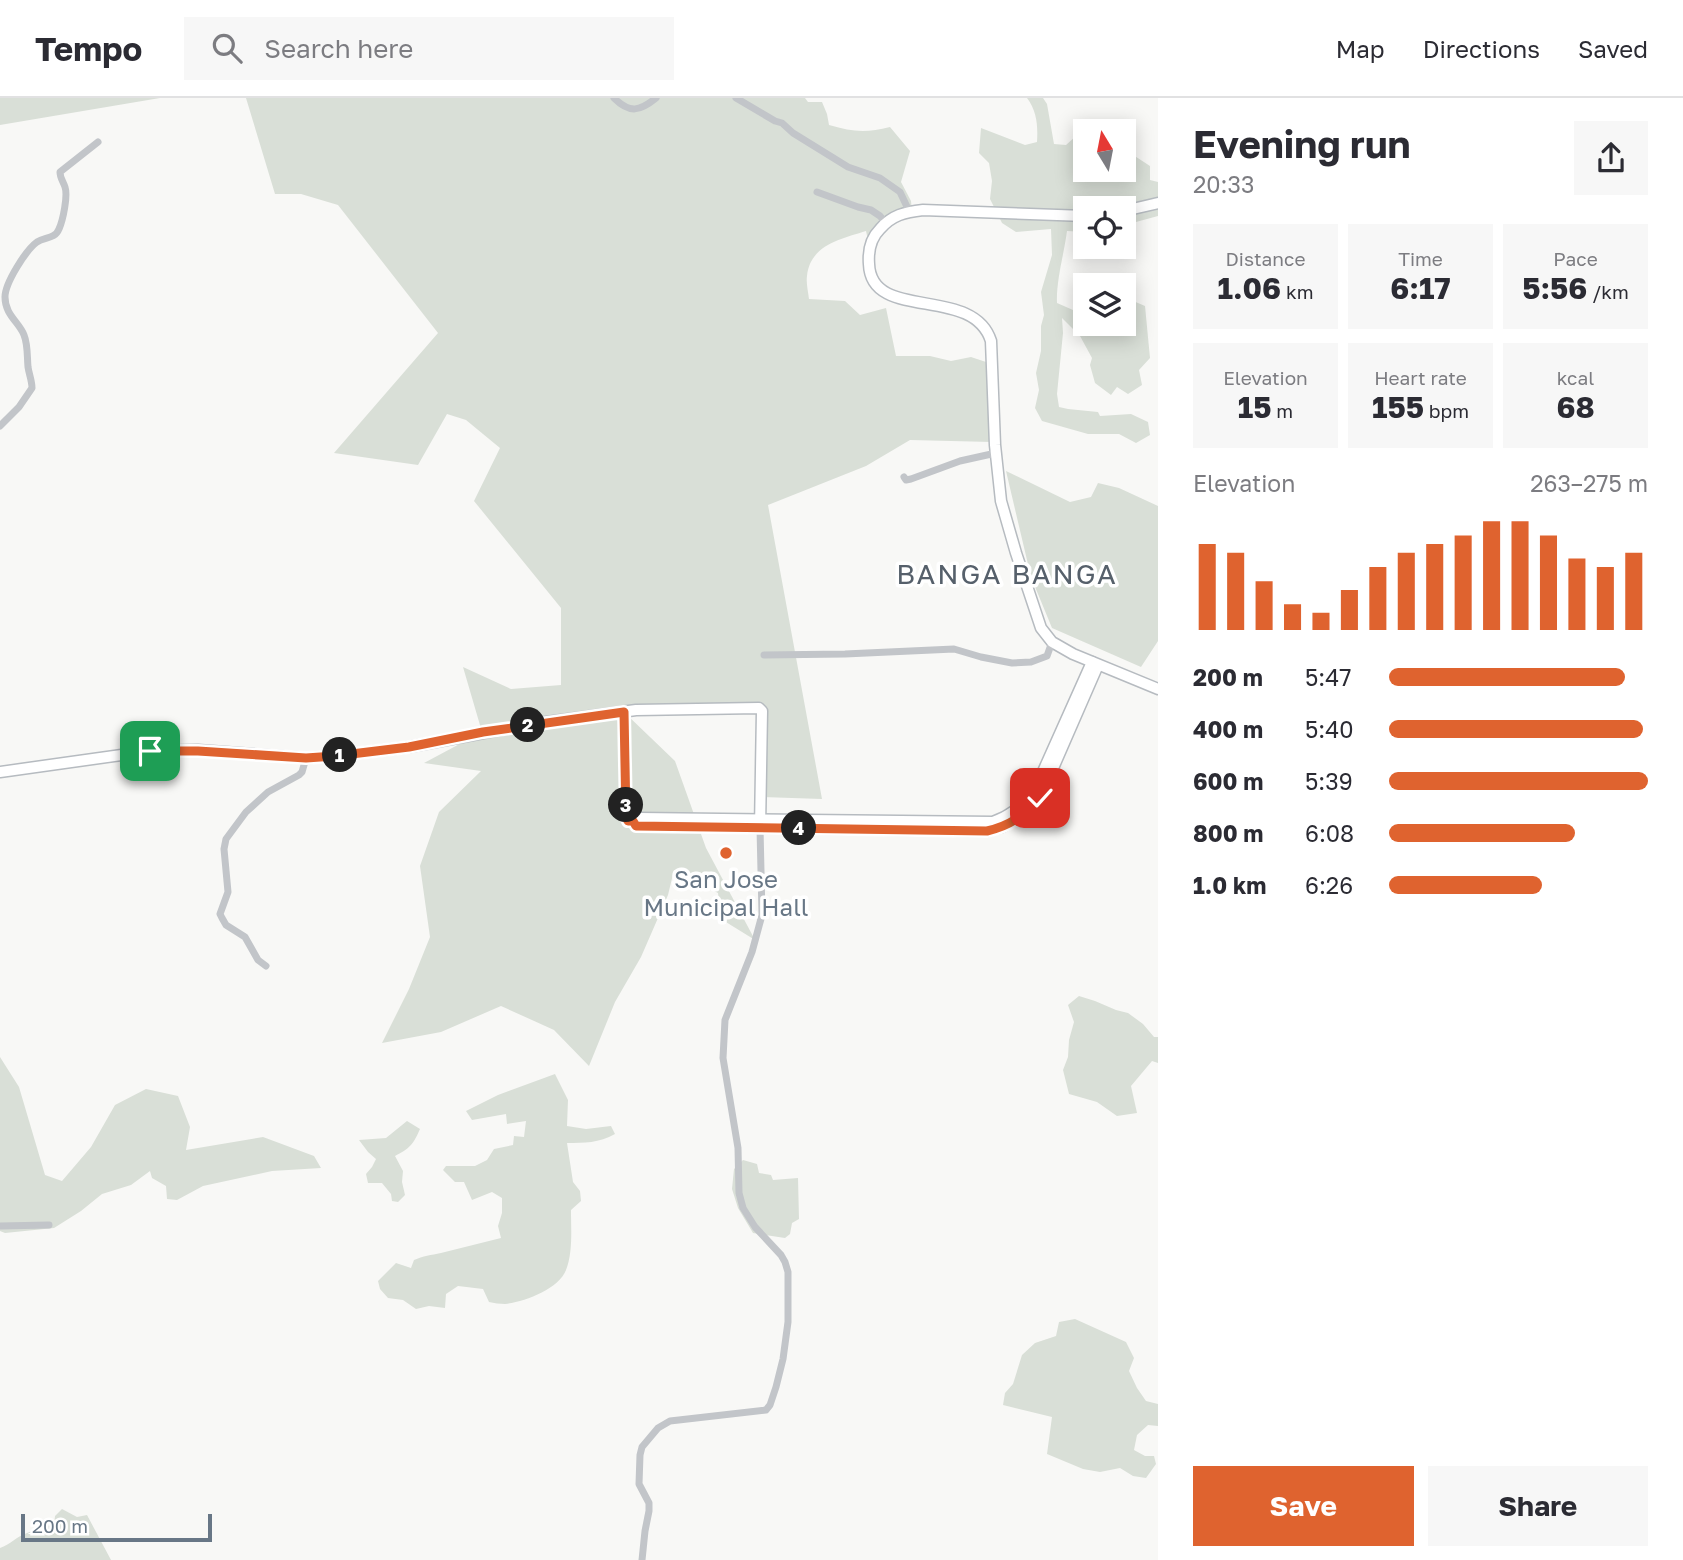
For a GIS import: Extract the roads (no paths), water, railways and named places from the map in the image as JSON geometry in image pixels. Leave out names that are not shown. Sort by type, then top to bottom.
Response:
[{"type":"street","points":[[614,98],[621,105],[633,110],[656,98]]},
{"type":"street","points":[[736,98],[782,123],[793,133],[848,167],[880,178],[900,192],[909,211]]},
{"type":"street","points":[[0,426],[19,407],[32,388],[27,343],[21,328],[10,316],[5,298],[8,282],[32,247],[58,232],[66,190],[60,172],[98,142]]},
{"type":"street","points":[[817,192],[871,210],[886,223]]},
{"type":"street","points":[[1136,208],[1158,203]]},
{"type":"street","points":[[1073,216],[909,211],[896,215],[877,233],[868,255],[869,269],[874,284],[884,293],[971,316],[988,331],[991,341],[1001,501],[1041,628],[1052,642],[1095,664],[1158,689]]},
{"type":"street","points":[[904,477],[906,480],[911,479],[960,461],[996,453]]},
{"type":"street","points":[[764,654],[845,654],[954,649],[1012,663],[1031,662],[1047,656],[1052,642]]},
{"type":"street","points":[[624,712],[628,821],[639,818],[760,823],[993,822],[1017,810],[1033,794],[1095,664]]},
{"type":"street","points":[[0,772],[150,751],[198,751],[306,758],[396,749],[520,726],[636,710],[759,708],[762,711],[762,915],[752,952],[725,1020],[723,1058],[738,1148],[739,1194],[743,1208],[755,1227],[781,1255],[788,1272],[788,1322],[783,1359],[770,1405],[766,1410],[670,1421],[658,1429],[642,1447],[639,1484],[649,1503],[649,1511],[642,1560]]},
{"type":"street","points":[[266,966],[258,960],[245,937],[226,925],[220,914],[228,892],[224,849],[226,839],[246,812],[268,792],[299,775],[306,758]]},
{"type":"street","points":[[0,1226],[48,1224]]},
{"type":"place","name":"San Jose Municipal Hall","points":[[726,853]]},
{"type":"district","name":"BANGA BANGA","points":[[1007,573]]}]
